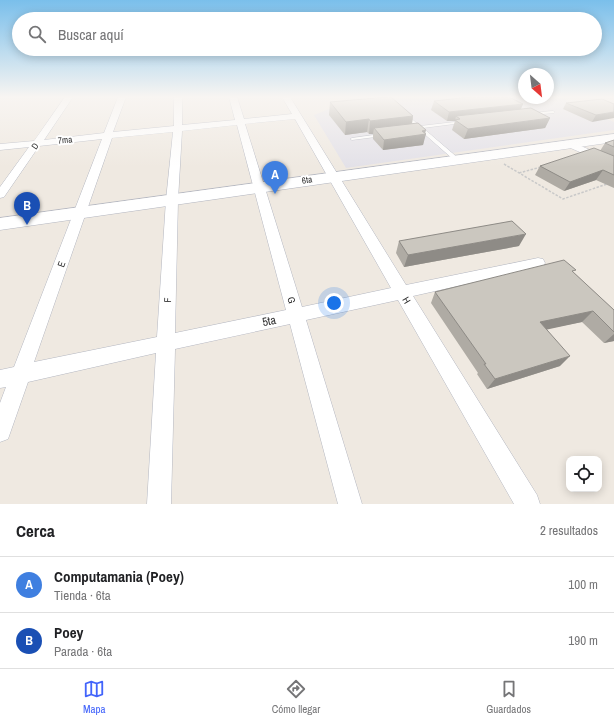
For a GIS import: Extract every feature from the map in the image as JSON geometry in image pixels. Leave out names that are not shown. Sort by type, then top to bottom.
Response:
[{"type":"main road","name":"6ta","points":[[0,224],[456,159],[613,139]]},
{"type":"street","name":"D","points":[[0,195],[53,121]]},
{"type":"street","name":"E","points":[[0,431],[113,121]]},
{"type":"street","name":"F","points":[[159,504],[172,200],[178,121]]},
{"type":"street","name":"7ma","points":[[0,147],[255,121]]},
{"type":"street","name":"H","points":[[301,121],[528,504]]},
{"type":"street","name":"G","points":[[241,122],[350,504]]},
{"type":"street","points":[[569,144],[614,164]]},
{"type":"street","name":"5ta","points":[[0,379],[538,263]]},
{"type":"lane","points":[[412,121],[456,159]]},
{"type":"lane","points":[[415,131],[421,128],[466,122]]},
{"type":"lane","points":[[352,139],[383,135]]},
{"type":"path","points":[[488,155],[563,199],[607,184]]},
{"type":"path","points":[[519,173],[547,165]]},
{"type":"shaded area","points":[[317,121],[611,121],[614,122],[614,130],[346,168]]},
{"type":"building","points":[[456,121],[531,121],[468,129]]},
{"type":"building","points":[[418,123],[426,130],[422,131],[426,134],[384,140],[374,128]]},
{"type":"building","points":[[614,140],[614,147],[605,143]]},
{"type":"building","points":[[594,148],[614,156],[614,175],[603,170],[570,182],[540,166]]},
{"type":"building","points":[[512,221],[526,234],[408,255],[399,241]]},
{"type":"building","points":[[564,260],[576,270],[572,271],[614,310],[614,332],[593,311],[540,322],[570,356],[495,379],[435,292]]},
{"type":"place","name":"Computamania (Poey)","points":[[275,194]]},
{"type":"place","name":"Poey","points":[[27,225]]}]
